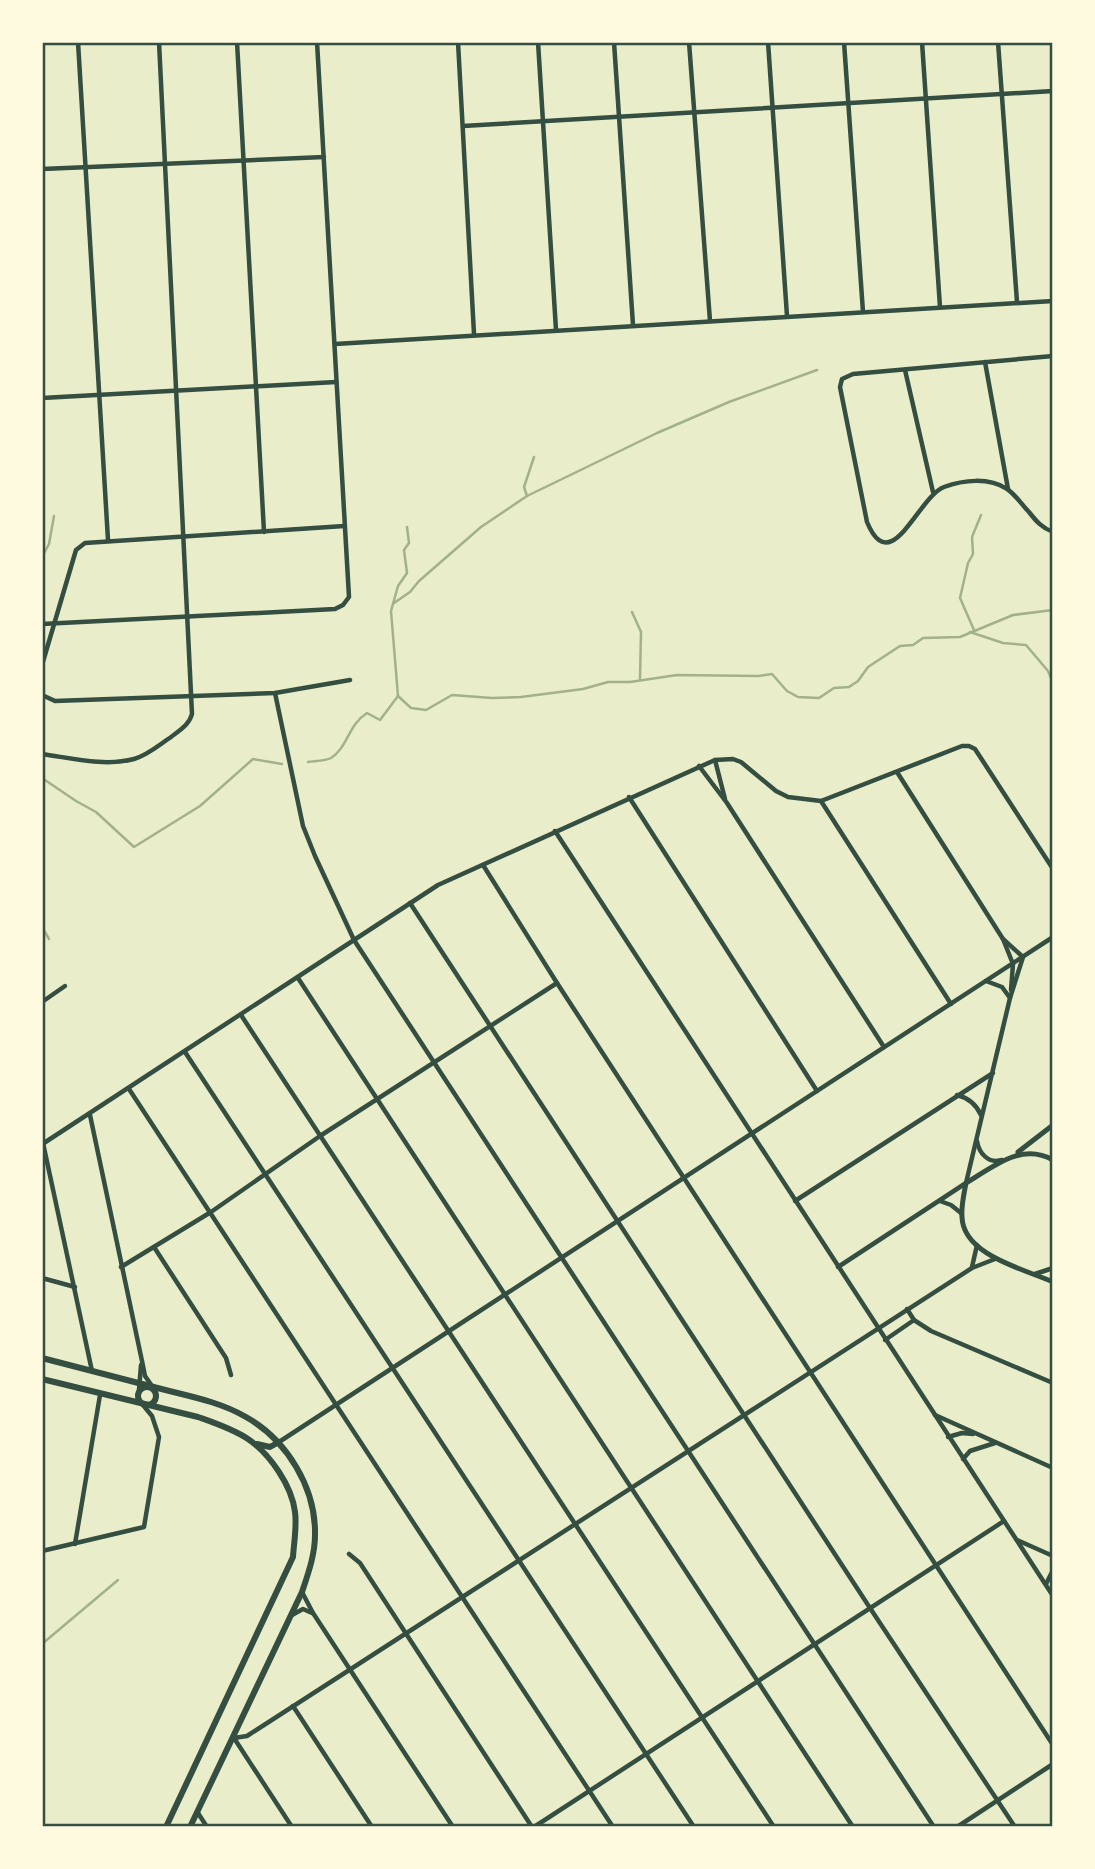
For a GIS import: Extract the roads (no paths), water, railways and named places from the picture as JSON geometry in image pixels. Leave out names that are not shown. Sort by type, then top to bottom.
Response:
[{"type":"main road","points":[[42,1358],[130,1381],[140,1387],[153,1387],[229,1409],[246,1417],[279,1442],[293,1463],[313,1508],[313,1558],[302,1592],[190,1827]]},
{"type":"main road","points":[[42,1379],[198,1418],[261,1446],[270,1447],[279,1442]]},
{"type":"main road","points":[[140,1387],[138,1395],[144,1405]]},
{"type":"main road","points":[[144,1405],[155,1402],[157,1397],[153,1387]]},
{"type":"main road","points":[[166,1827],[293,1557],[295,1512],[290,1491],[279,1473],[249,1440]]},
{"type":"street","points":[[78,42],[108,540]]},
{"type":"street","points":[[42,754],[94,761],[132,760],[151,752],[185,726],[192,713],[159,42]]},
{"type":"street","points":[[237,42],[264,532]]},
{"type":"street","points":[[42,624],[335,609],[343,605],[349,597],[317,42]]},
{"type":"street","points":[[458,42],[474,334]]},
{"type":"street","points":[[538,42],[555,330]]},
{"type":"street","points":[[614,42],[633,325]]},
{"type":"street","points":[[689,42],[710,321]]},
{"type":"street","points":[[768,42],[787,316]]},
{"type":"street","points":[[845,42],[863,312]]},
{"type":"street","points":[[922,42],[940,307]]},
{"type":"street","points":[[998,42],[1017,302]]},
{"type":"street","points":[[463,126],[1053,91]]},
{"type":"street","points":[[42,169],[324,157]]},
{"type":"street","points":[[335,344],[1053,300]]},
{"type":"street","points":[[1053,356],[853,374],[842,379],[840,387],[867,522],[874,537],[888,542],[900,537],[933,492],[946,486],[986,481],[1009,490],[1040,524],[1053,533]]},
{"type":"street","points":[[985,362],[1009,490]]},
{"type":"street","points":[[905,370],[933,492]]},
{"type":"street","points":[[42,398],[336,382]]},
{"type":"street","points":[[42,665],[76,550],[85,543],[344,526]]},
{"type":"street","points":[[42,696],[55,701],[275,693],[350,680]]},
{"type":"street","points":[[275,693],[303,826],[354,940],[934,1827]]},
{"type":"street","points":[[92,1371],[43,1143],[90,1115],[438,884],[715,760],[733,759],[741,762],[776,791],[810,802],[821,801],[962,746],[975,750],[1053,869]]},
{"type":"street","points":[[715,760],[727,803]]},
{"type":"street","points":[[699,766],[727,803],[884,1047]]},
{"type":"street","points":[[897,772],[1003,939],[1013,964],[1010,999]]},
{"type":"street","points":[[629,797],[817,1091]]},
{"type":"street","points":[[821,801],[951,1004]]},
{"type":"street","points":[[555,831],[1053,1596]]},
{"type":"street","points":[[483,864],[557,983],[1053,1745]]},
{"type":"street","points":[[411,903],[1015,1827]]},
{"type":"street","points":[[279,1442],[1053,937]]},
{"type":"street","points":[[1003,939],[1024,957]]},
{"type":"street","points":[[1024,957],[1010,999],[961,1213],[965,1230],[977,1245],[996,1259],[1053,1282]]},
{"type":"street","points":[[298,978],[853,1827]]},
{"type":"street","points":[[985,981],[1002,987],[1010,999]]},
{"type":"street","points":[[121,1266],[211,1212],[320,1136],[557,983]]},
{"type":"street","points":[[42,1002],[65,986]]},
{"type":"street","points":[[241,1015],[774,1827]]},
{"type":"street","points":[[185,1052],[694,1827]]},
{"type":"street","points":[[795,1200],[993,1072]]},
{"type":"street","points":[[129,1089],[613,1827]]},
{"type":"street","points":[[957,1095],[972,1102],[982,1115]]},
{"type":"street","points":[[90,1115],[142,1361],[147,1380],[153,1387]]},
{"type":"street","points":[[838,1267],[1015,1154],[1053,1125]]},
{"type":"street","points":[[977,1136],[981,1152],[988,1159],[997,1161],[1015,1154],[1036,1153],[1053,1160]]},
{"type":"street","points":[[939,1201],[951,1205],[961,1213]]},
{"type":"street","points":[[972,1268],[977,1245]]},
{"type":"street","points":[[154,1247],[226,1359],[231,1375]]},
{"type":"street","points":[[292,1827],[234,1738],[247,1736],[877,1328],[972,1268],[996,1259]]},
{"type":"street","points":[[1035,1274],[1053,1268]]},
{"type":"street","points":[[42,1278],[75,1287]]},
{"type":"street","points":[[907,1309],[914,1320],[931,1331],[1053,1383]]},
{"type":"street","points":[[885,1340],[914,1320]]},
{"type":"street","points":[[140,1387],[142,1361]]},
{"type":"street","points":[[130,1381],[137,1378],[141,1371]]},
{"type":"street","points":[[75,1544],[100,1395]]},
{"type":"street","points":[[42,1552],[144,1527],[159,1437],[152,1416],[144,1405]]},
{"type":"street","points":[[934,1415],[1053,1468]]},
{"type":"street","points":[[948,1437],[962,1433],[977,1434]]},
{"type":"street","points":[[963,1458],[970,1451],[996,1443]]},
{"type":"street","points":[[349,1554],[360,1563],[533,1827],[1004,1521]]},
{"type":"street","points":[[1016,1540],[1053,1556]]},
{"type":"street","points":[[1045,1585],[1053,1570]]},
{"type":"street","points":[[302,1592],[453,1827]]},
{"type":"street","points":[[290,1616],[299,1609],[313,1613]]},
{"type":"street","points":[[293,1706],[372,1827]]},
{"type":"street","points":[[957,1827],[1053,1764]]},
{"type":"street","points":[[197,1812],[207,1827]]},
{"type":"waterway","points":[[394,603],[410,592],[481,527],[527,496],[657,433],[729,402],[817,370]]},
{"type":"waterway","points":[[527,496],[524,487],[534,457]]},
{"type":"waterway","points":[[974,630],[960,598],[968,563],[973,554],[972,537],[981,515]]},
{"type":"waterway","points":[[42,557],[49,544],[54,516]]},
{"type":"waterway","points":[[398,696],[391,611],[398,586],[407,573],[404,550],[409,543],[407,527]]},
{"type":"waterway","points":[[308,762],[331,758],[361,718],[367,713],[380,720],[398,696],[411,708],[426,710],[452,695],[521,697],[583,689],[608,682],[630,682],[677,675],[772,674],[787,691],[798,697],[819,698],[834,688],[849,687],[858,681],[868,667],[900,646],[913,645],[923,638],[960,637],[1013,615],[1053,610]]},
{"type":"waterway","points":[[632,612],[641,632],[640,679]]},
{"type":"waterway","points":[[970,632],[1003,643],[1026,645],[1048,671],[1053,683]]},
{"type":"waterway","points":[[42,778],[96,812],[134,847],[200,806],[253,759],[282,764]]},
{"type":"waterway","points":[[42,927],[49,939]]},
{"type":"waterway","points":[[42,1644],[118,1580]]}]
